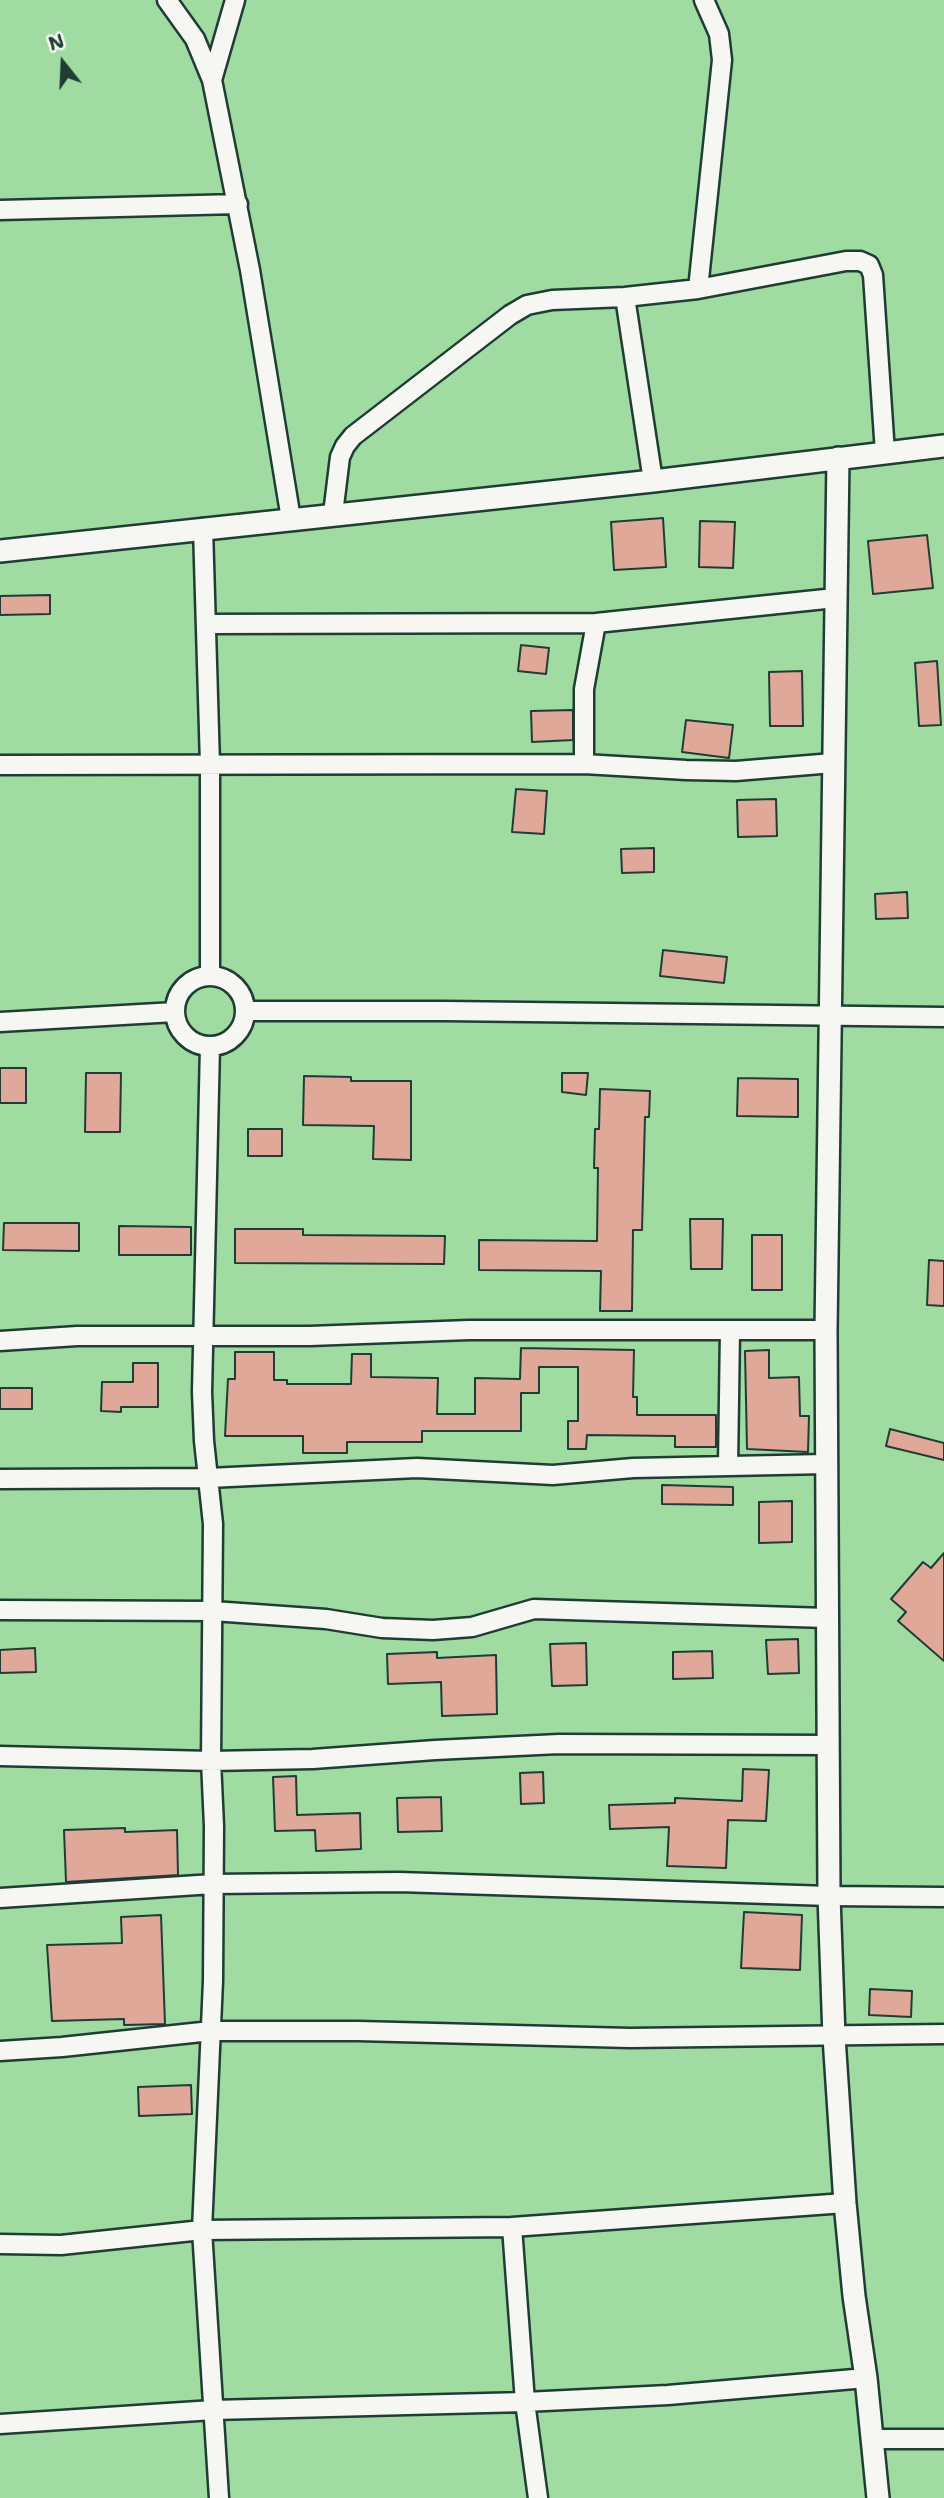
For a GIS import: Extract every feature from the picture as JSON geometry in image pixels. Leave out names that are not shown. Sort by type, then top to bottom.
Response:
[{"type":"street","points":[[167,0],[195,39],[212,80],[238,204],[291,519]]},
{"type":"street","points":[[212,80],[235,0]]},
{"type":"street","points":[[698,289],[722,60],[719,34],[704,0]]},
{"type":"street","points":[[0,210],[238,204]]},
{"type":"street","points":[[333,514],[340,457],[353,436],[527,304],[698,289],[846,261],[860,261],[869,265],[873,275],[885,453]]},
{"type":"street","points":[[625,297],[653,481]]},
{"type":"street","points":[[0,551],[653,481],[944,446]]},
{"type":"street","points":[[838,458],[826,1331],[829,1896],[834,2037],[845,2203],[853,2297],[866,2378],[878,2498]]},
{"type":"street","points":[[203,528],[210,765],[210,976]]},
{"type":"street","points":[[206,624],[596,623],[835,598]]},
{"type":"street","points":[[584,764],[584,689],[596,623]]},
{"type":"street","points":[[0,765],[584,764],[736,771],[833,763]]},
{"type":"street","points":[[210,976],[228,981],[235,987],[244,1002],[245,1011],[241,1028],[235,1035],[220,1045],[210,1046],[199,1045],[182,1032],[175,1012],[181,991],[199,978],[210,976]]},
{"type":"street","points":[[245,1011],[944,1017]]},
{"type":"street","points":[[0,1022],[175,1012]]},
{"type":"street","points":[[210,1046],[202,1335],[204,1441],[213,1524],[213,1884],[211,2031],[202,2230],[219,2498]]},
{"type":"street","points":[[0,1341],[77,1336],[310,1336],[469,1330],[826,1331]]},
{"type":"street","points":[[728,1466],[730,1331]]},
{"type":"street","points":[[0,1479],[209,1478],[417,1468],[553,1475],[640,1468],[826,1464]]},
{"type":"street","points":[[0,1610],[213,1611],[326,1619],[382,1628],[433,1630],[472,1627],[534,1609],[827,1618]]},
{"type":"street","points":[[0,1756],[211,1761],[313,1759],[435,1749],[558,1744],[829,1745]]},
{"type":"street","points":[[0,1898],[213,1884],[399,1882],[829,1896],[944,1897]]},
{"type":"street","points":[[0,2051],[211,2031],[358,2031],[630,2038],[944,2034]]},
{"type":"street","points":[[0,2244],[61,2245],[202,2230],[512,2227],[845,2203]]},
{"type":"street","points":[[512,2227],[525,2402],[538,2498]]},
{"type":"street","points":[[0,2424],[213,2410],[525,2402],[668,2395],[866,2378]]},
{"type":"street","points":[[873,2439],[944,2439]]},
{"type":"green space","points":[[0,0],[944,0],[944,2498],[0,2498]]},
{"type":"building","points":[[663,518],[666,567],[614,570],[611,522]]},
{"type":"building","points":[[700,521],[735,522],[733,568],[699,567]]},
{"type":"building","points":[[927,535],[933,588],[873,594],[868,541]]},
{"type":"building","points":[[50,595],[50,614],[0,615],[0,596]]},
{"type":"building","points":[[521,645],[549,648],[546,674],[518,671]]},
{"type":"building","points":[[937,661],[941,725],[919,726],[915,663]]},
{"type":"building","points":[[802,671],[803,726],[770,726],[769,672]]},
{"type":"building","points":[[573,710],[573,740],[532,742],[531,711]]},
{"type":"building","points":[[686,720],[733,725],[729,758],[682,752]]},
{"type":"building","points":[[516,789],[547,791],[544,834],[512,832]]},
{"type":"building","points":[[776,799],[777,836],[738,837],[737,800]]},
{"type":"building","points":[[654,848],[654,872],[622,873],[621,849]]},
{"type":"building","points":[[907,892],[908,918],[876,919],[875,894]]},
{"type":"building","points":[[663,950],[727,957],[724,983],[660,976]]},
{"type":"building","points":[[0,1068],[26,1068],[26,1103],[0,1103]]},
{"type":"building","points":[[86,1073],[121,1073],[120,1132],[85,1132]]},
{"type":"building","points":[[562,1073],[588,1073],[586,1095],[562,1092]]},
{"type":"building","points":[[304,1076],[351,1077],[351,1081],[411,1081],[411,1160],[373,1159],[374,1126],[303,1125]]},
{"type":"building","points":[[738,1078],[798,1079],[798,1117],[737,1116]]},
{"type":"building","points":[[600,1089],[650,1091],[649,1117],[645,1117],[642,1230],[633,1230],[632,1311],[600,1311],[601,1271],[479,1270],[479,1240],[597,1241],[598,1168],[594,1168]]},
{"type":"building","points":[[248,1129],[282,1129],[282,1156],[248,1156]]},
{"type":"building","points":[[690,1219],[723,1219],[722,1269],[691,1269]]},
{"type":"building","points":[[4,1223],[79,1223],[79,1251],[3,1250]]},
{"type":"building","points":[[119,1226],[191,1227],[191,1255],[119,1255]]},
{"type":"building","points":[[235,1229],[303,1229],[303,1235],[445,1236],[444,1264],[235,1263]]},
{"type":"building","points":[[752,1235],[782,1235],[782,1290],[752,1290]]},
{"type":"building","points":[[929,1260],[944,1261],[944,1306],[927,1305]]},
{"type":"building","points":[[521,1348],[634,1350],[633,1397],[637,1397],[637,1415],[716,1415],[716,1447],[675,1447],[675,1436],[587,1435],[586,1449],[568,1449],[568,1421],[578,1421],[578,1367],[539,1367],[539,1393],[521,1393],[521,1431],[422,1431],[422,1442],[347,1442],[347,1453],[303,1453],[303,1436],[225,1436],[228,1379],[235,1379],[235,1352],[274,1352],[274,1380],[287,1380],[287,1384],[351,1384],[352,1354],[371,1354],[371,1377],[438,1378],[437,1414],[475,1414],[475,1378],[520,1379]]},
{"type":"building","points":[[769,1350],[769,1378],[799,1377],[800,1416],[809,1416],[808,1452],[747,1449],[745,1351]]},
{"type":"building","points":[[133,1363],[158,1363],[158,1407],[121,1407],[121,1412],[101,1411],[102,1382],[133,1382]]},
{"type":"building","points":[[0,1388],[32,1388],[32,1409],[0,1409]]},
{"type":"building","points":[[890,1429],[944,1443],[944,1460],[886,1446]]},
{"type":"building","points":[[662,1485],[733,1487],[733,1505],[662,1504]]},
{"type":"building","points":[[792,1501],[792,1542],[759,1543],[759,1502]]},
{"type":"building","points":[[944,1553],[944,1661],[898,1621],[906,1612],[891,1599],[923,1562],[931,1568]]},
{"type":"building","points":[[798,1639],[799,1673],[768,1674],[766,1640]]},
{"type":"building","points":[[586,1643],[587,1685],[552,1686],[550,1644]]},
{"type":"building","points":[[35,1648],[36,1672],[0,1673],[0,1650]]},
{"type":"building","points":[[712,1651],[713,1678],[673,1679],[673,1652]]},
{"type":"building","points":[[437,1652],[437,1658],[496,1655],[497,1714],[442,1716],[441,1682],[388,1684],[387,1654]]},
{"type":"building","points":[[743,1769],[769,1770],[766,1821],[728,1820],[726,1868],[667,1866],[669,1827],[610,1829],[609,1805],[675,1803],[675,1798],[742,1801]]},
{"type":"building","points":[[543,1772],[544,1803],[521,1804],[520,1773]]},
{"type":"building","points":[[296,1776],[297,1815],[360,1813],[361,1849],[316,1851],[315,1830],[275,1831],[273,1777]]},
{"type":"building","points":[[441,1797],[442,1831],[398,1832],[397,1798]]},
{"type":"building","points":[[125,1828],[125,1832],[177,1830],[178,1875],[66,1882],[64,1830]]},
{"type":"building","points":[[744,1912],[802,1915],[800,1970],[741,1968]]},
{"type":"building","points":[[161,1915],[165,2024],[124,2025],[124,2019],[52,2021],[47,1945],[122,1943],[121,1917]]},
{"type":"building","points":[[870,1989],[912,1991],[911,2017],[869,2015]]},
{"type":"building","points":[[191,2085],[192,2114],[139,2116],[138,2087]]}]
